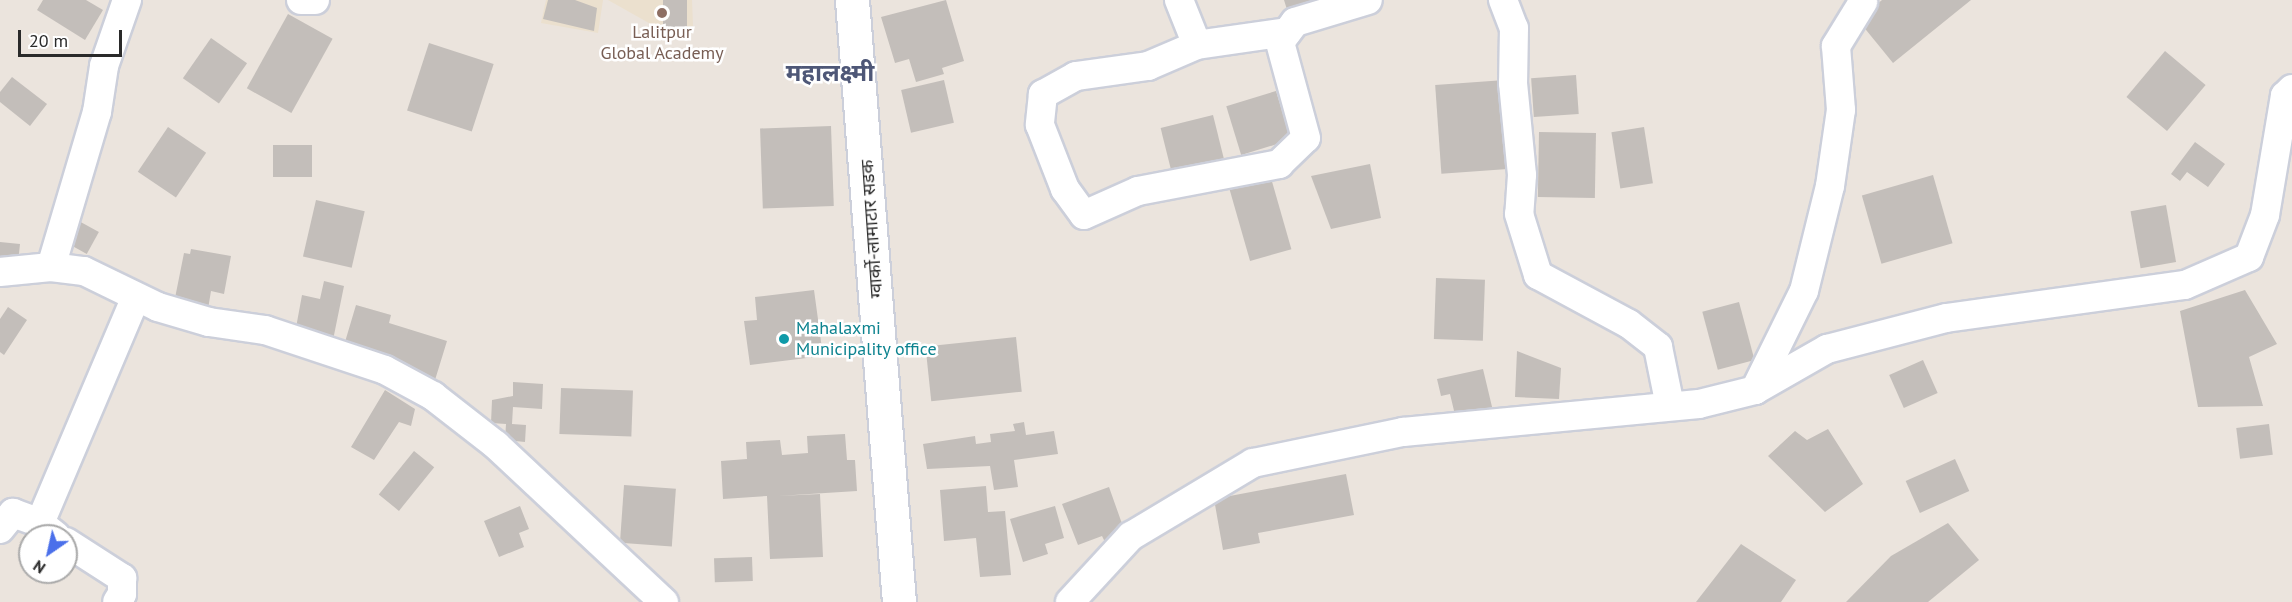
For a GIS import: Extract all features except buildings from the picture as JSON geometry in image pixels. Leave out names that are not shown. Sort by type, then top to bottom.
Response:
[{"type":"main road","name":"ग्वार्को-लामाटार सडक","points":[[852,0],[899,602]]},
{"type":"street","points":[[51,267],[97,112],[104,66],[127,0]]},
{"type":"street","points":[[301,0],[315,0]]},
{"type":"street","points":[[1179,0],[1197,45]]},
{"type":"street","points":[[1287,32],[1197,45],[1148,66],[1076,76],[1042,94],[1040,125],[1065,189],[1084,215],[1138,191],[1279,164],[1306,138],[1280,42],[1295,22],[1368,0]]},
{"type":"street","points":[[1503,0],[1514,28],[1513,83],[1522,175],[1519,214],[1538,275],[1629,324],[1659,347],[1670,406]]},
{"type":"street","points":[[1755,390],[1804,291],[1830,186],[1841,110],[1836,46],[1863,2]]},
{"type":"street","points":[[1070,602],[1131,536],[1253,463],[1403,432],[1670,406],[1755,390],[1827,349],[1946,318],[2185,285],[2249,256],[2265,215],[2285,96],[2292,88]]},
{"type":"street","points":[[0,272],[51,267],[84,271],[135,299],[209,322],[265,330],[385,370],[434,396],[496,446],[664,602]]},
{"type":"street","points":[[50,524],[135,299]]},
{"type":"street","points":[[0,529],[13,513],[36,524]]},
{"type":"street","points":[[78,550],[122,578],[122,594],[117,602]]},
{"type":"shaded area","name":"Lalitpur Global Academy","points":[[546,0],[603,0],[598,33],[541,23]]},
{"type":"shaded area","name":"Lalitpur Global Academy","points":[[608,0],[692,0],[693,26],[663,31]]},
{"type":"place","name":"Lalitpur Global Academy","points":[[662,13]]},
{"type":"place","name":"Mahalaxmi Municipality office","points":[[784,339]]},
{"type":"district","name":"महालक्ष्मी","points":[[830,73]]}]
